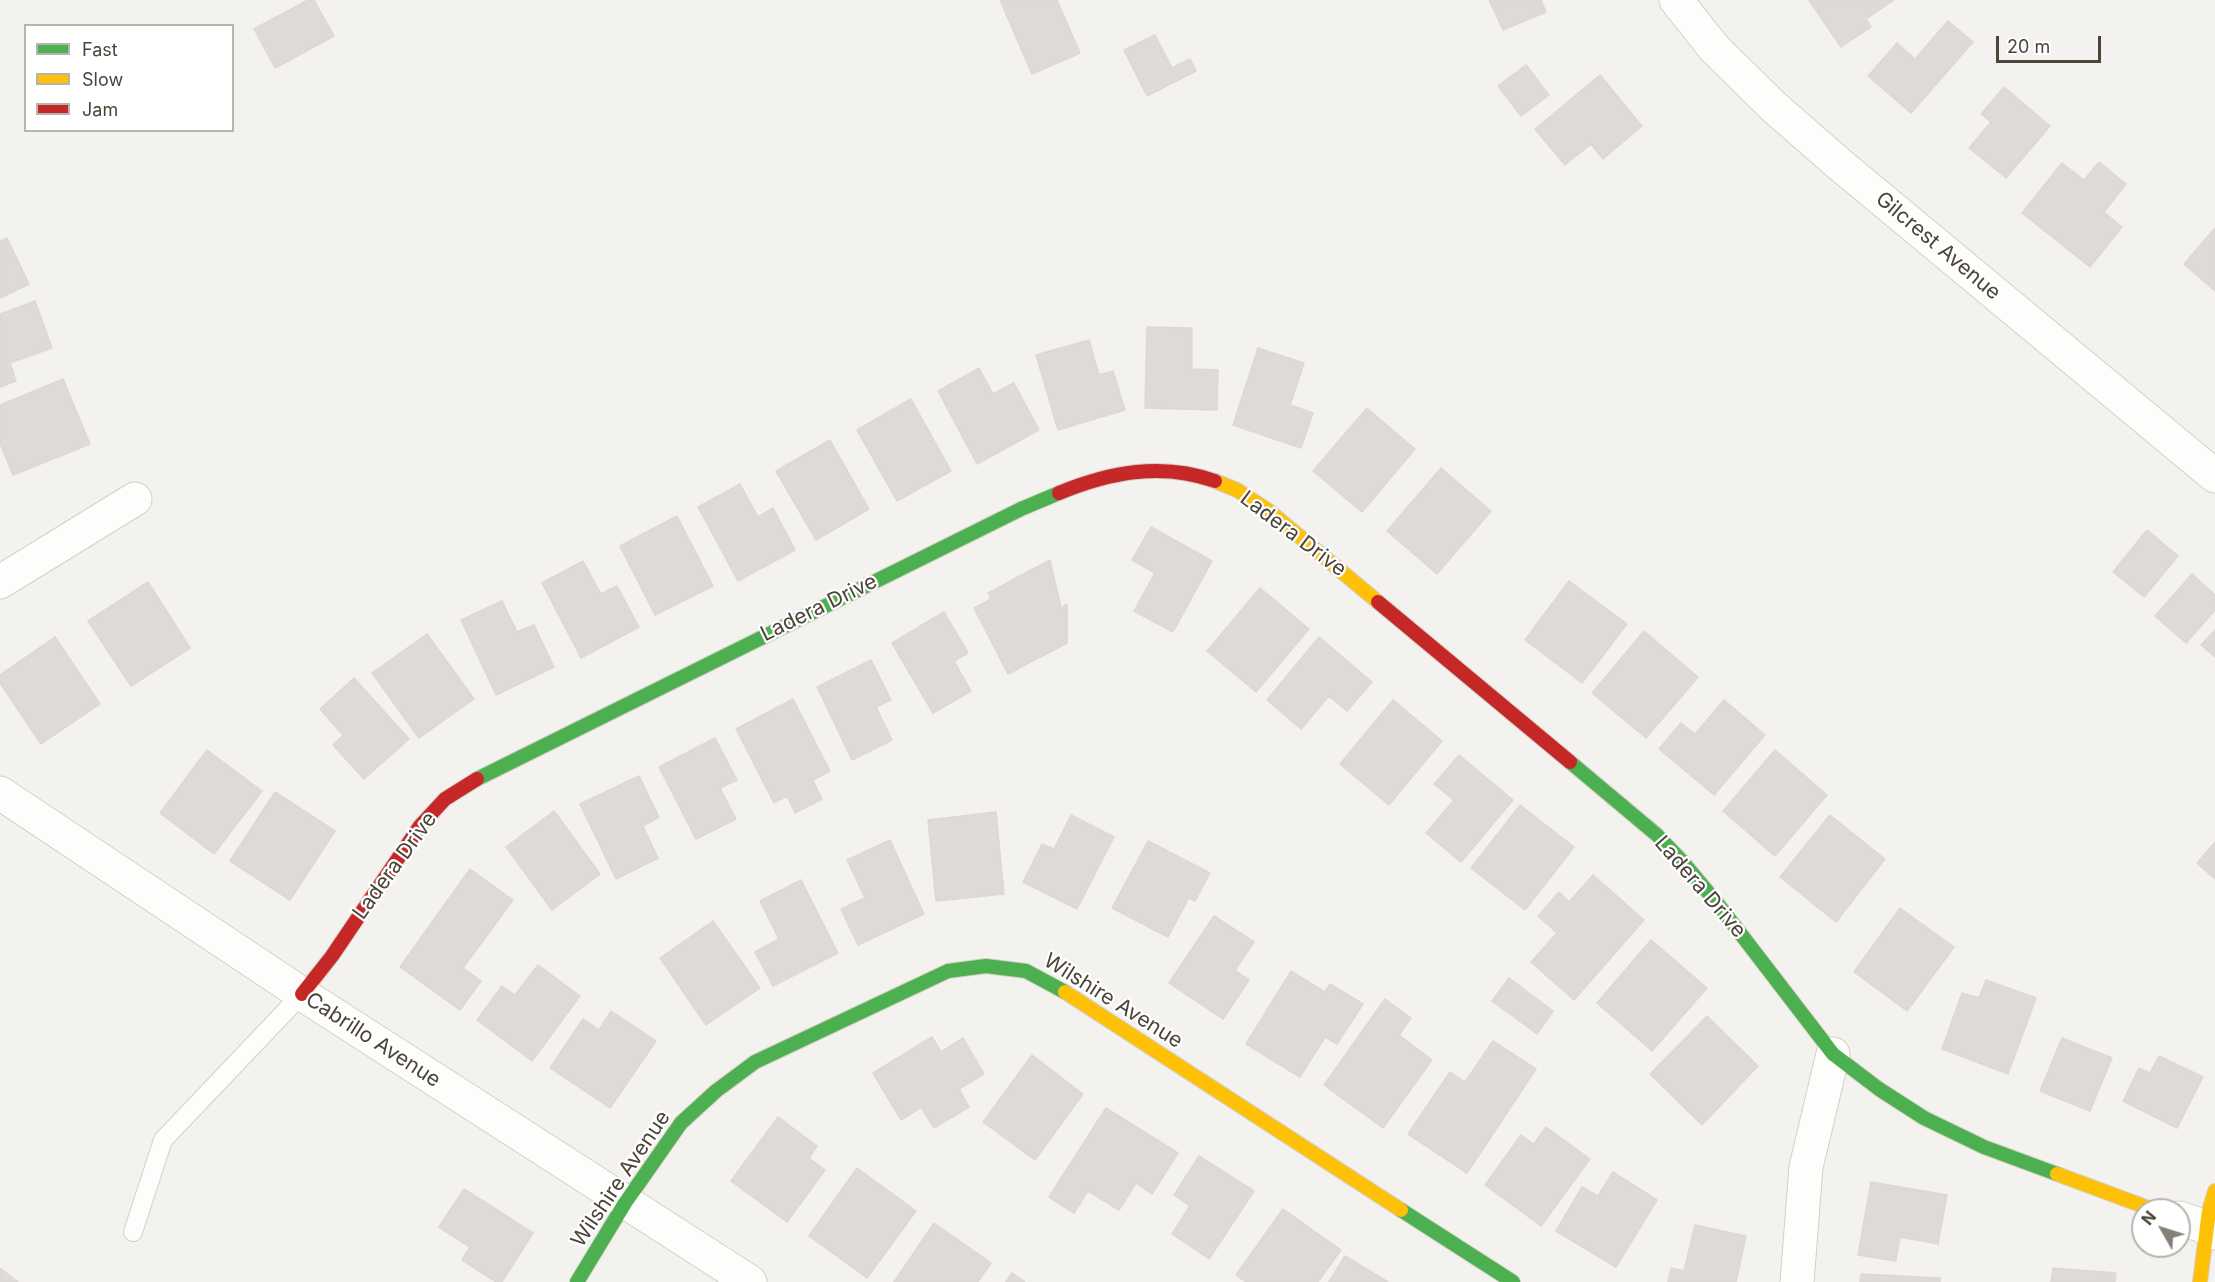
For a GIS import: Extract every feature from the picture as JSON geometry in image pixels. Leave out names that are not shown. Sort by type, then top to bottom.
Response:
[{"type":"street","name":"Gilcrest Avenue","points":[[1676,0],[1714,48],[1774,107],[1838,163],[2215,476]]},
{"type":"street","name":"Ladera Drive","points":[[302,994],[332,956],[420,826],[445,799],[478,778],[1056,493],[1103,476],[1133,470],[1164,470],[1200,476],[1227,485],[1269,511],[1657,835],[1717,903],[1833,1054],[1879,1089],[1924,1118],[1984,1147],[2131,1201]]},
{"type":"street","points":[[0,582],[135,499]]},
{"type":"street","name":"Cabrillo Avenue","points":[[0,793],[302,994],[750,1282]]},
{"type":"street","name":"Wilshire Avenue","points":[[577,1282],[625,1203],[681,1123],[716,1091],[755,1062],[948,971],[986,966],[1026,971],[1064,992],[1513,1282]]},
{"type":"street","points":[[1797,1282],[1806,1167],[1833,1054]]},
{"type":"street","points":[[2200,1282],[2200,1226],[2215,1191]]},
{"type":"lane","points":[[132,1232],[163,1140],[302,994]]},
{"type":"building","points":[[308,0],[314,0],[334,36],[275,68],[254,29]]},
{"type":"building","points":[[1000,0],[1057,0],[1080,53],[1032,74]]},
{"type":"building","points":[[1489,0],[1541,0],[1546,12],[1503,30]]},
{"type":"building","points":[[1809,0],[1894,0],[1866,19],[1871,27],[1841,47]]},
{"type":"building","points":[[1948,21],[1973,42],[1911,113],[1868,76],[1897,43],[1915,59]]},
{"type":"building","points":[[1155,35],[1172,68],[1190,59],[1196,71],[1147,96],[1124,50]]},
{"type":"building","points":[[1526,65],[1549,95],[1521,116],[1498,86]]},
{"type":"building","points":[[1600,75],[1642,126],[1603,159],[1591,144],[1565,165],[1535,129]]},
{"type":"building","points":[[2004,87],[2050,126],[2006,178],[1969,148],[1991,122],[1981,114]]},
{"type":"building","points":[[2099,162],[2126,184],[2104,212],[2122,227],[2090,267],[2022,213],[2062,163],[2084,180]]},
{"type":"building","points":[[2215,228],[2215,291],[2184,264]]},
{"type":"building","points":[[7,238],[29,284],[0,298],[0,241]]},
{"type":"building","points":[[35,301],[52,348],[10,363],[16,381],[0,387],[0,314]]},
{"type":"building","points":[[1147,327],[1192,328],[1192,369],[1218,370],[1217,410],[1145,408]]},
{"type":"building","points":[[1089,340],[1099,375],[1113,371],[1125,410],[1058,430],[1036,355]]},
{"type":"building","points":[[1258,348],[1304,363],[1290,405],[1313,413],[1301,448],[1233,425]]},
{"type":"building","points":[[979,368],[993,394],[1014,383],[1039,430],[977,464],[938,391]]},
{"type":"building","points":[[63,379],[90,444],[13,475],[0,443],[0,405]]},
{"type":"building","points":[[911,399],[951,471],[897,501],[857,430]]},
{"type":"building","points":[[1367,408],[1415,449],[1362,512],[1313,471]]},
{"type":"building","points":[[830,440],[869,509],[816,540],[776,471]]},
{"type":"building","points":[[1441,468],[1491,511],[1437,574],[1387,531]]},
{"type":"building","points":[[740,484],[758,517],[773,508],[795,550],[738,581],[698,507]]},
{"type":"building","points":[[677,516],[713,586],[655,615],[620,546]]},
{"type":"building","points":[[1151,527],[1212,561],[1173,632],[1134,611],[1155,573],[1132,560]]},
{"type":"building","points":[[2147,530],[2178,556],[2144,597],[2113,572]]},
{"type":"building","points":[[1050,560],[1061,608],[1067,604],[1067,643],[1008,674],[974,608],[991,599],[988,593]]},
{"type":"building","points":[[583,561],[601,594],[617,586],[639,627],[581,658],[542,583]]},
{"type":"building","points":[[2192,574],[2215,595],[2215,610],[2186,643],[2155,616]]},
{"type":"building","points":[[1569,581],[1627,624],[1582,683],[1525,640]]},
{"type":"building","points":[[148,582],[190,648],[131,686],[88,621]]},
{"type":"building","points":[[1260,588],[1309,629],[1256,692],[1207,651]]},
{"type":"building","points":[[502,601],[517,632],[534,625],[554,667],[496,695],[461,620]]},
{"type":"building","points":[[944,612],[968,653],[954,661],[971,691],[933,713],[892,643]]},
{"type":"building","points":[[2215,630],[2215,657],[2201,645]]},
{"type":"building","points":[[1644,631],[1698,677],[1646,738],[1592,693]]},
{"type":"building","points":[[427,634],[474,699],[419,738],[372,673]]},
{"type":"building","points":[[55,637],[100,704],[41,744],[0,683],[0,675]]},
{"type":"building","points":[[1319,637],[1372,682],[1347,711],[1329,696],[1301,729],[1267,700]]},
{"type":"building","points":[[871,660],[891,700],[876,707],[892,740],[852,760],[817,687]]},
{"type":"building","points":[[354,678],[409,739],[364,779],[333,745],[343,735],[320,709]]},
{"type":"building","points":[[793,699],[830,771],[813,780],[822,799],[795,813],[787,796],[774,803],[736,729]]},
{"type":"building","points":[[1393,700],[1442,741],[1389,805],[1340,764]]},
{"type":"building","points":[[1724,700],[1765,735],[1714,795],[1659,749],[1681,723],[1695,734]]},
{"type":"building","points":[[715,738],[737,780],[720,788],[736,819],[696,839],[659,767]]},
{"type":"building","points":[[207,750],[262,791],[214,854],[160,813]]},
{"type":"building","points":[[1775,750],[1827,795],[1775,856],[1723,811]]},
{"type":"building","points":[[1459,755],[1513,800],[1461,862],[1426,833],[1454,800],[1434,784]]},
{"type":"building","points":[[639,776],[659,817],[643,826],[658,858],[616,879],[580,804]]},
{"type":"building","points":[[275,792],[335,831],[290,900],[230,861]]},
{"type":"building","points":[[1520,805],[1574,847],[1525,910],[1471,868]]},
{"type":"building","points":[[554,811],[600,874],[552,910],[506,847]]},
{"type":"building","points":[[996,812],[1004,894],[936,901],[928,820]]},
{"type":"building","points":[[1071,815],[1114,837],[1077,909],[1023,882],[1042,844],[1054,849]]},
{"type":"building","points":[[1830,815],[1885,859],[1836,922],[1780,877]]},
{"type":"building","points":[[890,840],[924,914],[858,945],[841,909],[865,898],[847,860]]},
{"type":"building","points":[[1148,841],[1210,873],[1195,901],[1189,898],[1168,937],[1112,908]]},
{"type":"building","points":[[2215,842],[2215,879],[2197,863]]},
{"type":"building","points":[[470,869],[513,900],[463,968],[481,981],[460,1010],[400,967]]},
{"type":"building","points":[[1593,875],[1644,920],[1574,1000],[1531,962],[1557,933],[1538,916],[1559,892],[1569,902]]},
{"type":"building","points":[[801,880],[838,953],[773,986],[755,952],[779,939],[760,901]]},
{"type":"building","points":[[1900,908],[1954,947],[1907,1011],[1854,972]]},
{"type":"building","points":[[1214,916],[1254,942],[1235,970],[1249,980],[1223,1019],[1169,983]]},
{"type":"building","points":[[713,921],[760,988],[706,1025],[660,958]]},
{"type":"building","points":[[1651,940],[1707,988],[1652,1051],[1597,1003]]},
{"type":"building","points":[[538,965],[580,996],[532,1061],[477,1020],[502,986],[515,995]]},
{"type":"building","points":[[1291,971],[1325,992],[1330,984],[1363,1004],[1337,1044],[1325,1037],[1300,1077],[1246,1044]]},
{"type":"building","points":[[1509,978],[1553,1011],[1537,1034],[1492,1001]]},
{"type":"building","points":[[1986,980],[2036,998],[2008,1074],[1942,1049],[1962,993],[1979,998]]},
{"type":"building","points":[[1385,999],[1411,1018],[1399,1035],[1432,1060],[1383,1128],[1324,1085]]},
{"type":"building","points":[[611,1011],[656,1041],[610,1108],[550,1068],[583,1019],[599,1030]]},
{"type":"building","points":[[1707,1016],[1758,1066],[1702,1125],[1650,1074]]},
{"type":"building","points":[[932,1037],[941,1052],[963,1038],[984,1074],[959,1089],[969,1107],[934,1128],[921,1107],[901,1120],[873,1073]]},
{"type":"building","points":[[2062,1038],[2112,1058],[2090,1111],[2040,1091]]},
{"type":"building","points":[[1493,1041],[1536,1069],[1467,1173],[1408,1134],[1450,1072],[1465,1082]]},
{"type":"building","points":[[1032,1055],[1083,1094],[1035,1160],[983,1122]]},
{"type":"building","points":[[2159,1056],[2203,1077],[2177,1128],[2123,1101],[2139,1068],[2150,1073]]},
{"type":"building","points":[[1106,1108],[1178,1153],[1152,1194],[1136,1183],[1119,1210],[1088,1191],[1074,1213],[1049,1197]]},
{"type":"building","points":[[778,1117],[817,1146],[809,1158],[825,1170],[787,1222],[731,1181]]},
{"type":"building","points":[[1546,1127],[1590,1159],[1541,1226],[1485,1185],[1521,1135],[1534,1144]]},
{"type":"building","points":[[1199,1156],[1254,1191],[1209,1259],[1172,1234],[1190,1206],[1174,1195]]},
{"type":"building","points":[[857,1168],[916,1211],[867,1278],[809,1236]]},
{"type":"building","points":[[1613,1172],[1657,1200],[1616,1267],[1556,1231],[1582,1187],[1598,1196]]},
{"type":"building","points":[[1871,1182],[1947,1195],[1938,1244],[1900,1237],[1896,1261],[1858,1255]]},
{"type":"building","points":[[464,1189],[533,1233],[502,1282],[496,1282],[462,1260],[470,1247],[439,1227]]},
{"type":"building","points":[[1283,1209],[1341,1250],[1318,1282],[1246,1282],[1236,1275]]},
{"type":"building","points":[[934,1223],[991,1263],[978,1282],[894,1282]]},
{"type":"building","points":[[1695,1225],[1746,1236],[1736,1282],[1668,1282],[1671,1268],[1684,1271]]},
{"type":"building","points":[[1345,1256],[1388,1282],[1329,1282]]},
{"type":"building","points":[[0,1268],[18,1282],[0,1282]]},
{"type":"building","points":[[2053,1268],[2116,1273],[2115,1282],[2051,1282]]},
{"type":"building","points":[[1012,1273],[1025,1282],[1006,1282]]},
{"type":"building","points":[[1861,1274],[1940,1278],[1940,1282],[1860,1282]]},
{"type":"traffic: fast","points":[[477,779],[1021,509],[1059,493]]},
{"type":"traffic: fast","points":[[1570,762],[1657,835],[1681,860],[1717,903],[1833,1054],[1879,1089],[1924,1118],[1984,1147],[2057,1174]]},
{"type":"traffic: fast","points":[[577,1282],[625,1203],[681,1123],[716,1091],[755,1062],[948,971],[986,966],[1026,971],[1065,992]]},
{"type":"traffic: fast","points":[[1401,1210],[1513,1282]]},
{"type":"traffic: slow","points":[[1215,481],[1237,490],[1269,511],[1378,602]]},
{"type":"traffic: slow","points":[[1065,992],[1401,1210]]},
{"type":"traffic: slow","points":[[2057,1174],[2131,1201]]},
{"type":"traffic: slow","points":[[2200,1282],[2209,1211],[2215,1191]]},
{"type":"traffic: jam","points":[[1059,493],[1097,480],[1136,472],[1175,472],[1215,481]]},
{"type":"traffic: jam","points":[[1378,602],[1570,762]]},
{"type":"traffic: jam","points":[[302,994],[332,956],[420,826],[445,799],[477,779]]}]
